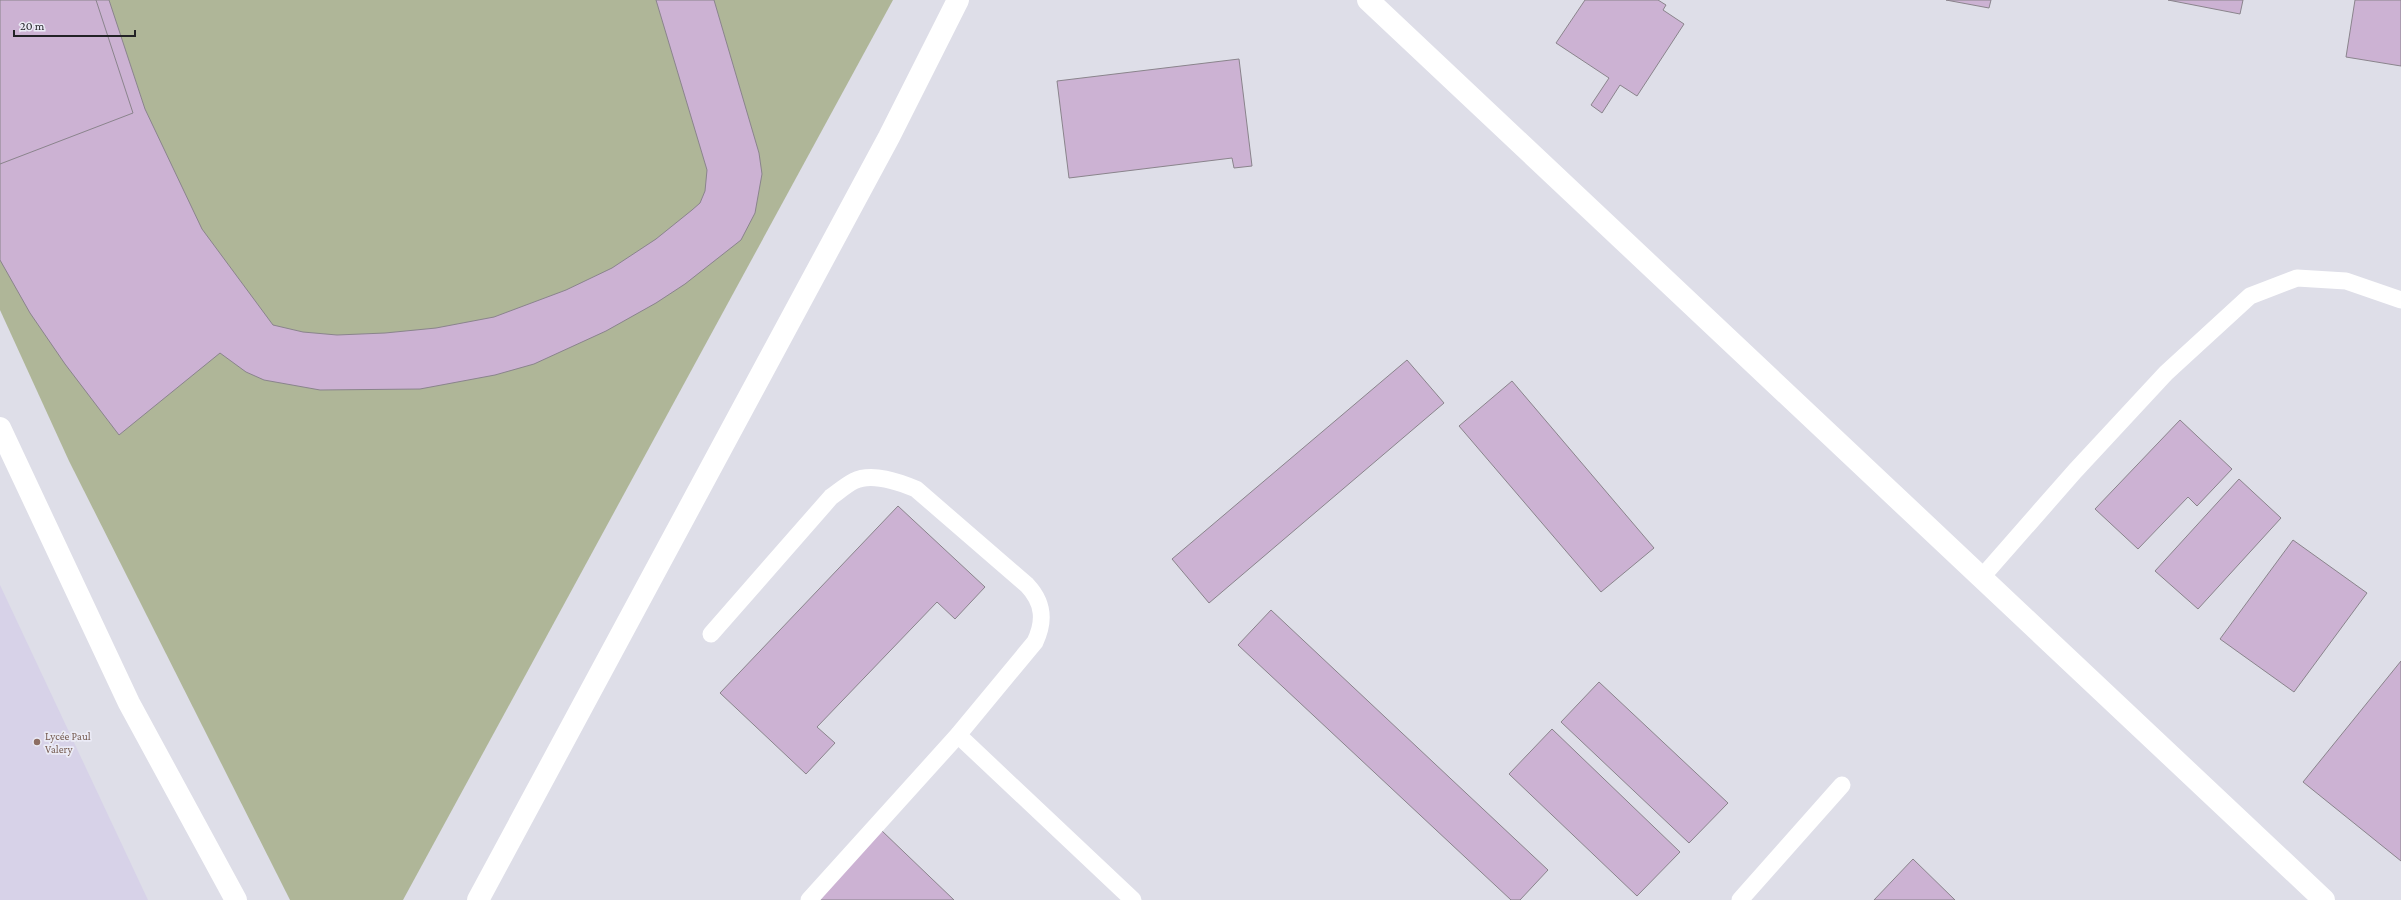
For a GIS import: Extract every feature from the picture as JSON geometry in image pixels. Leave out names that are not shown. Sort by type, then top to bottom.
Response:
[{"type":"main road","points":[[478,900],[889,137],[958,0]]},
{"type":"main road","points":[[1368,0],[2324,900]]},
{"type":"main road","points":[[0,428],[129,703],[236,900]]},
{"type":"lane","points":[[1982,577],[2075,471],[2166,373],[2250,296],[2297,278],[2346,281],[2401,300]]},
{"type":"lane","points":[[711,634],[830,497],[855,480],[868,478],[899,482],[916,489],[1027,585],[1035,594],[1040,604],[1042,616],[1041,630],[1034,642],[958,735],[809,900]]},
{"type":"lane","points":[[958,735],[1133,900]]},
{"type":"lane","points":[[1740,900],[1842,785]]},
{"type":"shaded area","name":"Lycée Paul Valery","points":[[0,585],[148,900],[0,900]]},
{"type":"green space","points":[[0,0],[893,0],[403,900],[290,900],[69,461],[0,310]]},
{"type":"building","points":[[0,0],[109,0],[145,109],[202,229],[273,325],[303,332],[337,335],[385,333],[436,328],[494,317],[566,290],[612,268],[656,239],[692,210],[700,203],[705,191],[707,170],[656,0],[714,0],[759,153],[762,174],[755,213],[741,240],[685,284],[656,303],[606,331],[534,364],[495,375],[420,389],[320,390],[264,380],[246,372],[220,353],[119,435],[65,364],[30,313],[0,260]]},
{"type":"building","points":[[0,0],[96,0],[133,113],[0,164]]},
{"type":"building","points":[[1585,0],[1658,0],[1666,5],[1663,10],[1684,24],[1637,96],[1620,85],[1602,113],[1591,105],[1609,78],[1556,43]]},
{"type":"building","points":[[1946,0],[1991,0],[1989,8]]},
{"type":"building","points":[[2168,0],[2243,0],[2240,14]]},
{"type":"building","points":[[2355,0],[2401,0],[2401,66],[2346,57]]},
{"type":"building","points":[[1239,59],[1252,166],[1234,168],[1232,158],[1069,178],[1057,81]]},
{"type":"building","points":[[1407,360],[1444,403],[1209,603],[1172,559]]},
{"type":"building","points":[[1512,381],[1654,548],[1601,592],[1459,426]]},
{"type":"building","points":[[2180,420],[2232,469],[2197,506],[2188,497],[2138,549],[2095,509]]},
{"type":"building","points":[[2239,479],[2281,518],[2198,609],[2155,571]]},
{"type":"building","points":[[898,506],[985,587],[955,619],[937,602],[817,727],[835,743],[806,774],[720,693]]},
{"type":"building","points":[[2293,540],[2367,593],[2294,692],[2220,639]]},
{"type":"building","points":[[1271,610],[1548,870],[1520,900],[1511,900],[1238,645]]},
{"type":"building","points":[[2401,661],[2401,861],[2303,782]]},
{"type":"building","points":[[1599,682],[1728,803],[1689,843],[1561,722]]},
{"type":"building","points":[[1552,729],[1680,852],[1637,896],[1509,774]]},
{"type":"building","points":[[881,830],[954,900],[813,900]]},
{"type":"building","points":[[1913,859],[1955,900],[1874,900]]},
{"type":"place","name":"Lycée Paul Valery","points":[[37,742]]}]
